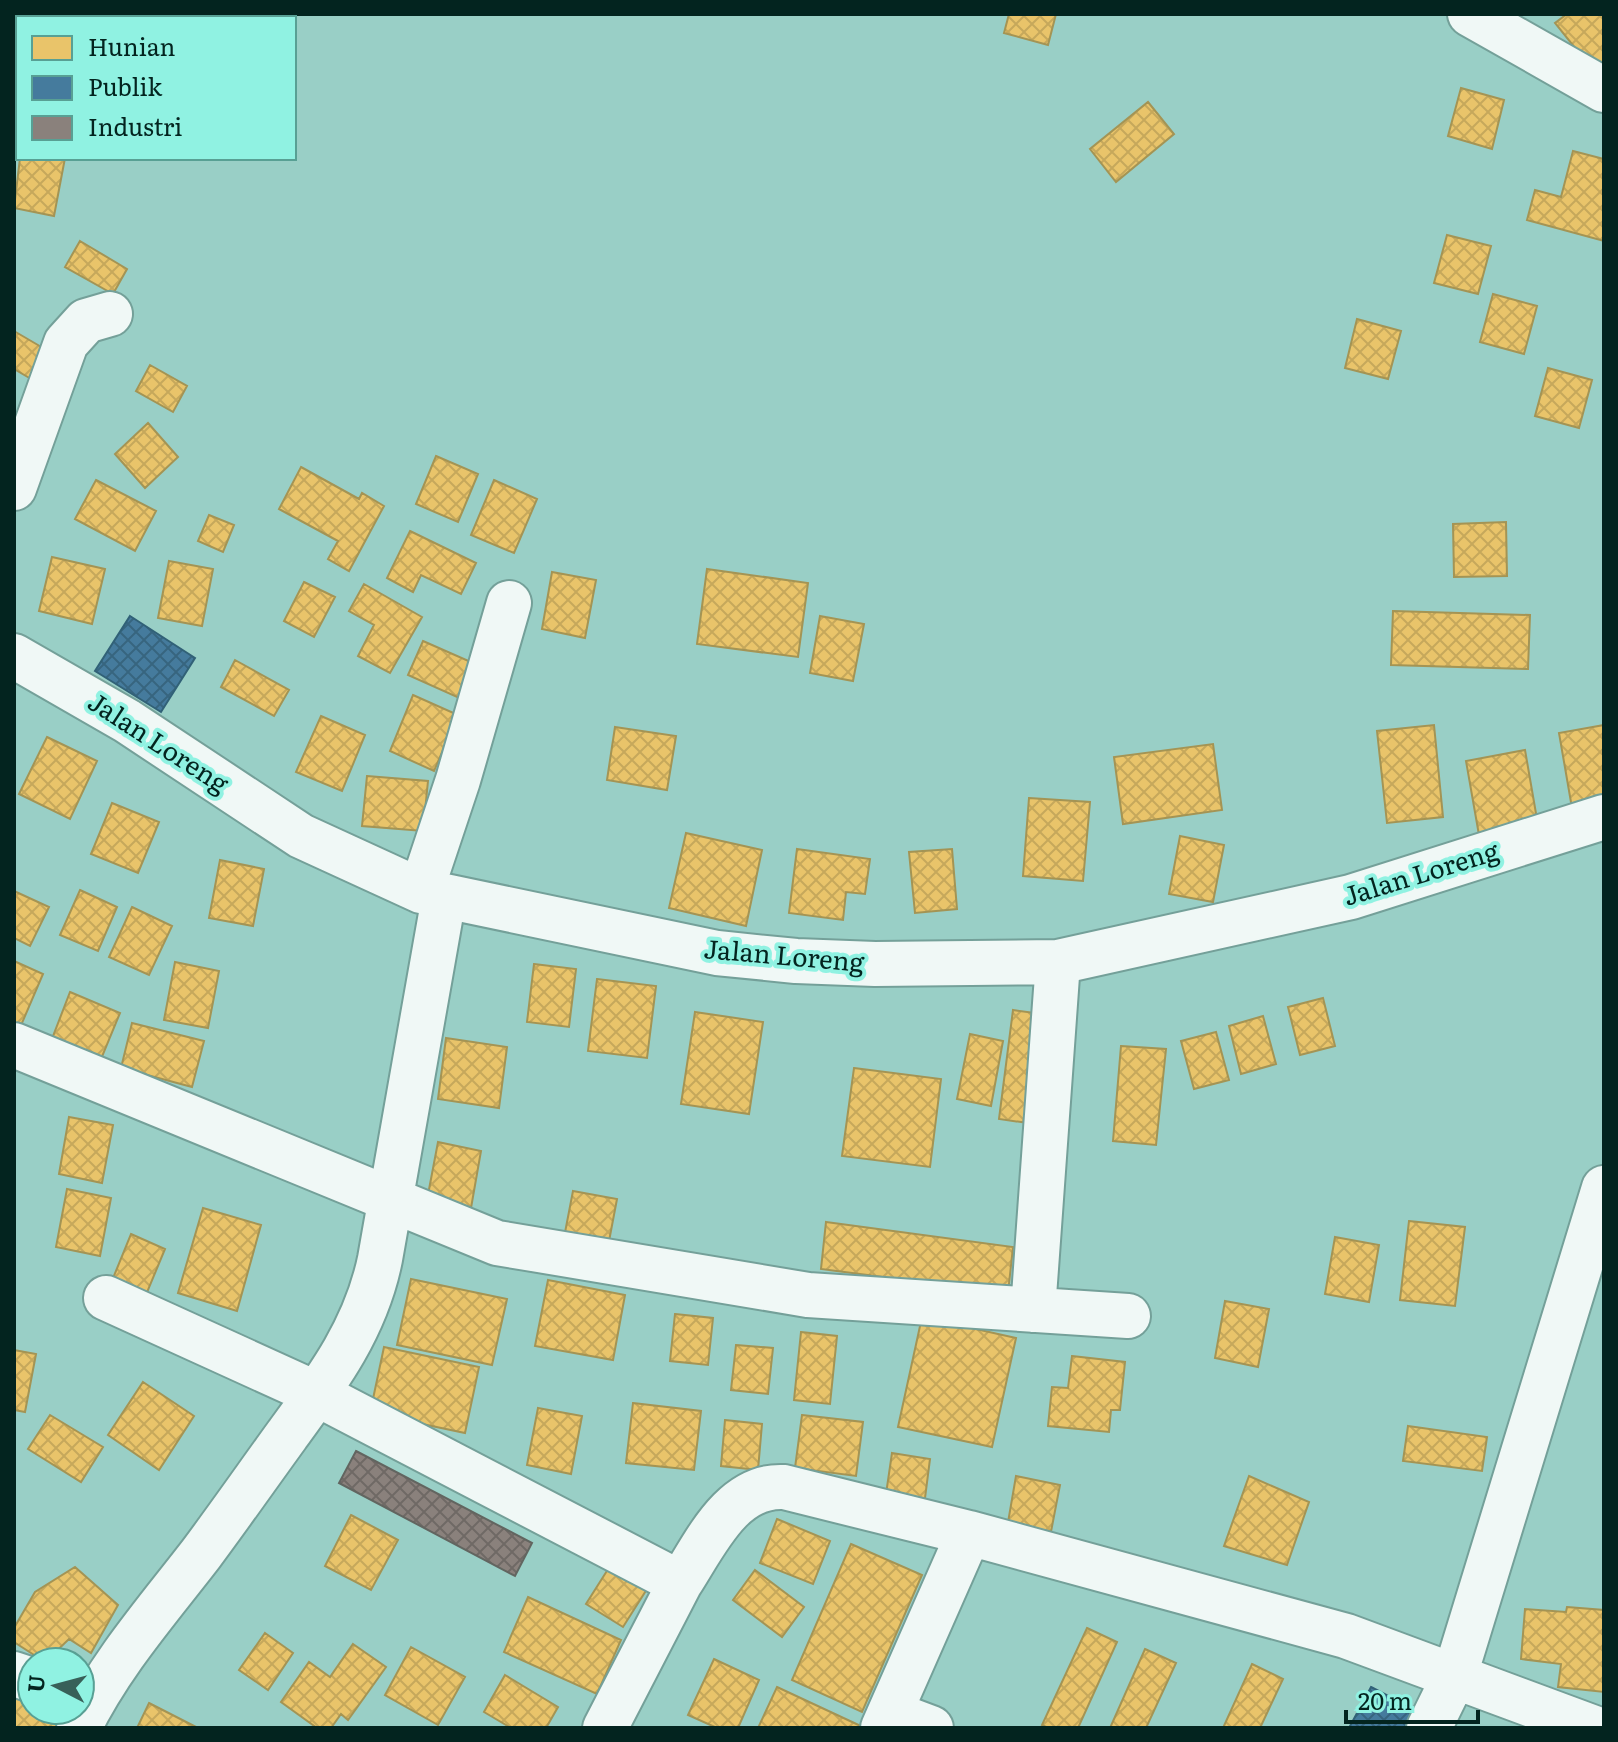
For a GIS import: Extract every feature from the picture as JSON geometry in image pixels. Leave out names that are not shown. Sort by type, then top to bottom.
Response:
[{"type":"street","points":[[1470,14],[1604,90]]},
{"type":"street","points":[[14,488],[66,343],[86,321],[110,314]]},
{"type":"street","points":[[96,1690],[132,1639],[200,1555],[317,1394],[360,1326],[372,1296],[390,1197],[433,894],[458,780],[509,603]]},
{"type":"street","name":"Jalan Loreng","points":[[14,656],[127,721],[301,836],[433,894],[717,953],[875,964],[1058,962],[1351,897],[1604,817]]},
{"type":"street","points":[[1033,1310],[1058,962]]},
{"type":"street","points":[[14,1045],[497,1243],[808,1295],[1128,1316]]},
{"type":"street","points":[[1429,1728],[1455,1675],[1604,1188]]},
{"type":"street","points":[[106,1298],[317,1394],[680,1583]]},
{"type":"street","points":[[605,1728],[680,1583],[729,1510],[756,1490],[768,1486],[969,1533],[1346,1636],[1594,1728]]},
{"type":"street","points":[[931,1728],[887,1720],[969,1533]]},
{"type":"building: Hunian","points":[[1009,14],[1056,14],[1048,45],[1004,33]]},
{"type":"building: Hunian","points":[[1567,14],[1604,14],[1604,68],[1596,74],[1555,23]]},
{"type":"building: Hunian","points":[[1461,88],[1504,100],[1492,149],[1448,136]]},
{"type":"building: Hunian","points":[[1148,102],[1174,134],[1116,182],[1090,149]]},
{"type":"building: Hunian","points":[[1573,151],[1604,159],[1604,241],[1527,220],[1535,190],[1561,197]]},
{"type":"building: Hunian","points":[[20,160],[65,160],[54,216],[14,208]]},
{"type":"building: Hunian","points":[[1447,235],[1491,246],[1478,294],[1434,283]]},
{"type":"building: Hunian","points":[[80,241],[127,269],[113,294],[65,267]]},
{"type":"building: Hunian","points":[[1493,294],[1537,306],[1524,354],[1480,342]]},
{"type":"building: Hunian","points":[[1357,319],[1401,331],[1388,379],[1345,368]]},
{"type":"building: Hunian","points":[[14,331],[55,355],[38,383],[14,369]]},
{"type":"building: Hunian","points":[[150,365],[187,386],[173,412],[136,391]]},
{"type":"building: Hunian","points":[[1548,368],[1592,380],[1579,428],[1535,416]]},
{"type":"building: Hunian","points":[[148,423],[178,457],[145,488],[115,454]]},
{"type":"building: Hunian","points":[[436,456],[478,474],[458,522],[416,504]]},
{"type":"building: Hunian","points":[[301,467],[359,499],[362,493],[384,506],[349,571],[328,559],[338,541],[279,509]]},
{"type":"building: Hunian","points":[[96,480],[156,511],[135,551],[75,519]]},
{"type":"building: Hunian","points":[[494,480],[537,499],[514,553],[471,535]]},
{"type":"building: Hunian","points":[[209,515],[234,525],[223,552],[198,541]]},
{"type":"building: Hunian","points":[[1506,522],[1507,576],[1454,577],[1453,524]]},
{"type":"building: Hunian","points":[[410,531],[476,563],[461,594],[421,575],[413,592],[387,578]]},
{"type":"building: Hunian","points":[[52,557],[105,569],[92,624],[39,611]]},
{"type":"building: Hunian","points":[[169,561],[213,569],[202,626],[158,618]]},
{"type":"building: Hunian","points":[[707,569],[808,583],[798,657],[697,644]]},
{"type":"building: Hunian","points":[[552,572],[596,580],[585,638],[542,629]]},
{"type":"building: Hunian","points":[[304,582],[335,597],[314,637],[284,621]]},
{"type":"building: Hunian","points":[[364,584],[422,617],[390,673],[358,656],[374,625],[349,611]]},
{"type":"building: Hunian","points":[[1393,611],[1530,615],[1528,669],[1391,665]]},
{"type":"building: Hunian","points":[[820,616],[864,624],[853,681],[810,673]]},
{"type":"building: Hunian","points":[[423,641],[480,666],[466,701],[408,675]]},
{"type":"building: Hunian","points":[[235,660],[289,690],[274,716],[221,687]]},
{"type":"building: Hunian","points":[[413,695],[458,715],[434,771],[390,751]]},
{"type":"building: Hunian","points":[[321,716],[365,735],[342,791],[296,772]]},
{"type":"building: Hunian","points":[[1434,725],[1443,817],[1387,823],[1377,731]]},
{"type":"building: Hunian","points":[[1604,725],[1604,803],[1572,808],[1559,733]]},
{"type":"building: Hunian","points":[[615,727],[676,736],[667,790],[607,780]]},
{"type":"building: Hunian","points":[[47,737],[97,761],[70,819],[19,794]]},
{"type":"building: Hunian","points":[[1213,744],[1222,810],[1123,824],[1114,757]]},
{"type":"building: Hunian","points":[[1525,750],[1538,825],[1479,835],[1466,761]]},
{"type":"building: Hunian","points":[[367,776],[428,781],[423,831],[362,826]]},
{"type":"building: Hunian","points":[[1029,798],[1090,802],[1083,881],[1023,876]]},
{"type":"building: Hunian","points":[[112,803],[159,822],[138,873],[91,854]]},
{"type":"building: Hunian","points":[[686,833],[762,850],[746,926],[669,908]]},
{"type":"building: Hunian","points":[[1180,836],[1224,845],[1213,902],[1169,894]]},
{"type":"building: Hunian","points":[[797,849],[870,859],[865,894],[846,892],[843,920],[789,913]]},
{"type":"building: Hunian","points":[[952,849],[957,909],[915,913],[909,852]]},
{"type":"building: Hunian","points":[[220,860],[264,869],[253,926],[209,918]]},
{"type":"building: Hunian","points":[[80,890],[117,907],[98,951],[60,935]]},
{"type":"building: Hunian","points":[[14,891],[49,907],[30,946],[14,938]]},
{"type":"building: Hunian","points":[[132,907],[172,926],[149,975],[109,957]]},
{"type":"building: Hunian","points":[[14,961],[43,974],[16,1037],[14,1036]]},
{"type":"building: Hunian","points":[[175,962],[219,971],[208,1028],[164,1020]]},
{"type":"building: Hunian","points":[[534,964],[576,969],[569,1027],[527,1022]]},
{"type":"building: Hunian","points":[[597,979],[656,986],[647,1058],[588,1051]]},
{"type":"building: Hunian","points":[[70,992],[120,1013],[99,1064],[50,1044]]},
{"type":"building: Hunian","points":[[1323,998],[1335,1046],[1300,1055],[1288,1007]]},
{"type":"building: Hunian","points":[[1013,1010],[1050,1015],[1035,1124],[999,1119]]},
{"type":"building: Hunian","points":[[695,1012],[763,1022],[749,1114],[681,1104]]},
{"type":"building: Hunian","points":[[1263,1016],[1276,1064],[1241,1074],[1229,1026]]},
{"type":"building: Hunian","points":[[132,1023],[204,1041],[192,1087],[121,1068]]},
{"type":"building: Hunian","points":[[1216,1032],[1229,1080],[1194,1089],[1181,1041]]},
{"type":"building: Hunian","points":[[970,1034],[1003,1041],[991,1106],[957,1099]]},
{"type":"building: Hunian","points":[[446,1038],[507,1047],[499,1108],[438,1099]]},
{"type":"building: Hunian","points":[[1121,1046],[1166,1049],[1156,1145],[1113,1141]]},
{"type":"building: Hunian","points":[[854,1068],[941,1079],[930,1167],[842,1156]]},
{"type":"building: Hunian","points":[[69,1117],[113,1125],[102,1183],[59,1174]]},
{"type":"building: Hunian","points":[[438,1142],[481,1151],[471,1208],[427,1200]]},
{"type":"building: Hunian","points":[[67,1189],[111,1198],[100,1256],[56,1247]]},
{"type":"building: Hunian","points":[[573,1191],[617,1199],[606,1257],[562,1248]]},
{"type":"building: Hunian","points":[[203,1208],[261,1225],[237,1311],[178,1293]]},
{"type":"building: Hunian","points":[[1409,1221],[1465,1227],[1455,1306],[1400,1300]]},
{"type":"building: Hunian","points":[[826,1222],[1013,1247],[1008,1293],[821,1269]]},
{"type":"building: Hunian","points":[[131,1234],[165,1249],[143,1302],[109,1288]]},
{"type":"building: Hunian","points":[[1335,1237],[1379,1245],[1369,1302],[1325,1294]]},
{"type":"building: Hunian","points":[[411,1279],[507,1299],[492,1365],[397,1345]]},
{"type":"building: Hunian","points":[[548,1280],[625,1295],[613,1360],[535,1346]]},
{"type":"building: Hunian","points":[[1225,1301],[1269,1309],[1258,1367],[1215,1358]]},
{"type":"building: Hunian","points":[[675,1314],[713,1318],[708,1365],[670,1361]]},
{"type":"building: Hunian","points":[[922,1317],[1016,1338],[992,1447],[898,1427]]},
{"type":"building: Hunian","points":[[801,1332],[837,1336],[830,1404],[794,1400]]},
{"type":"building: Hunian","points":[[736,1345],[773,1348],[768,1394],[731,1390]]},
{"type":"building: Hunian","points":[[384,1347],[479,1367],[465,1433],[370,1413]]},
{"type":"building: Hunian","points":[[14,1350],[36,1354],[25,1412],[14,1410]]},
{"type":"building: Hunian","points":[[1072,1356],[1125,1362],[1120,1410],[1111,1410],[1109,1432],[1048,1426],[1052,1387],[1068,1388]]},
{"type":"building: Hunian","points":[[143,1382],[194,1416],[159,1470],[108,1435]]},
{"type":"building: Hunian","points":[[633,1403],[701,1411],[694,1470],[626,1463]]},
{"type":"building: Hunian","points":[[538,1408],[582,1416],[571,1474],[527,1465]]},
{"type":"building: Hunian","points":[[50,1415],[103,1447],[81,1482],[28,1449]]},
{"type":"building: Hunian","points":[[802,1415],[863,1422],[856,1476],[795,1468]]},
{"type":"building: Hunian","points":[[725,1420],[762,1424],[758,1470],[721,1466]]},
{"type":"building: Hunian","points":[[1408,1426],[1487,1437],[1482,1471],[1403,1461]]},
{"type":"building: Hunian","points":[[892,1453],[930,1459],[924,1506],[885,1501]]},
{"type":"building: Hunian","points":[[1016,1476],[1060,1485],[1049,1542],[1006,1534]]},
{"type":"building: Hunian","points":[[1249,1476],[1309,1502],[1287,1565],[1224,1546]]},
{"type":"building: Hunian","points":[[351,1515],[398,1540],[371,1590],[325,1566]]},
{"type":"building: Hunian","points":[[777,1519],[830,1541],[813,1584],[760,1563]]},
{"type":"building: Hunian","points":[[851,1544],[922,1575],[862,1712],[792,1680]]},
{"type":"building: Hunian","points":[[610,1566],[647,1589],[623,1627],[586,1604]]},
{"type":"building: Hunian","points":[[75,1567],[118,1605],[95,1646],[80,1646],[69,1639],[62,1646],[20,1646],[14,1642],[14,1628],[35,1592]]},
{"type":"building: Hunian","points":[[755,1570],[804,1607],[782,1637],[733,1600]]},
{"type":"building: Hunian","points":[[528,1597],[621,1640],[597,1694],[504,1652]]},
{"type":"building: Hunian","points":[[1567,1607],[1604,1610],[1604,1692],[1558,1687],[1561,1664],[1521,1659],[1525,1609],[1566,1612]]},
{"type":"building: Hunian","points":[[1087,1628],[1117,1642],[1078,1728],[1048,1728],[1042,1725]]},
{"type":"building: Hunian","points":[[265,1633],[293,1653],[268,1690],[239,1670]]},
{"type":"building: Hunian","points":[[353,1644],[386,1667],[348,1720],[341,1714],[331,1728],[317,1728],[281,1702],[309,1662],[330,1677]]},
{"type":"building: Hunian","points":[[411,1647],[465,1677],[438,1725],[385,1695]]},
{"type":"building: Hunian","points":[[1145,1649],[1176,1663],[1146,1728],[1110,1728]]},
{"type":"building: Hunian","points":[[714,1659],[759,1680],[738,1728],[717,1728],[688,1715]]},
{"type":"building: Hunian","points":[[1252,1664],[1283,1679],[1260,1728],[1223,1728]]},
{"type":"building: Hunian","points":[[505,1675],[558,1707],[546,1728],[511,1728],[484,1712]]},
{"type":"building: Hunian","points":[[777,1687],[865,1728],[758,1728]]},
{"type":"building: Hunian","points":[[14,1696],[16,1726],[61,1726],[60,1728],[14,1728]]},
{"type":"building: Hunian","points":[[149,1703],[198,1728],[137,1728]]},
{"type":"building: Publik","points":[[130,616],[195,658],[161,712],[95,671]]},
{"type":"building: Publik","points":[[1371,1687],[1423,1714],[1416,1728],[1349,1728]]},
{"type":"building: Industri","points":[[356,1451],[532,1543],[515,1576],[339,1483]]}]
